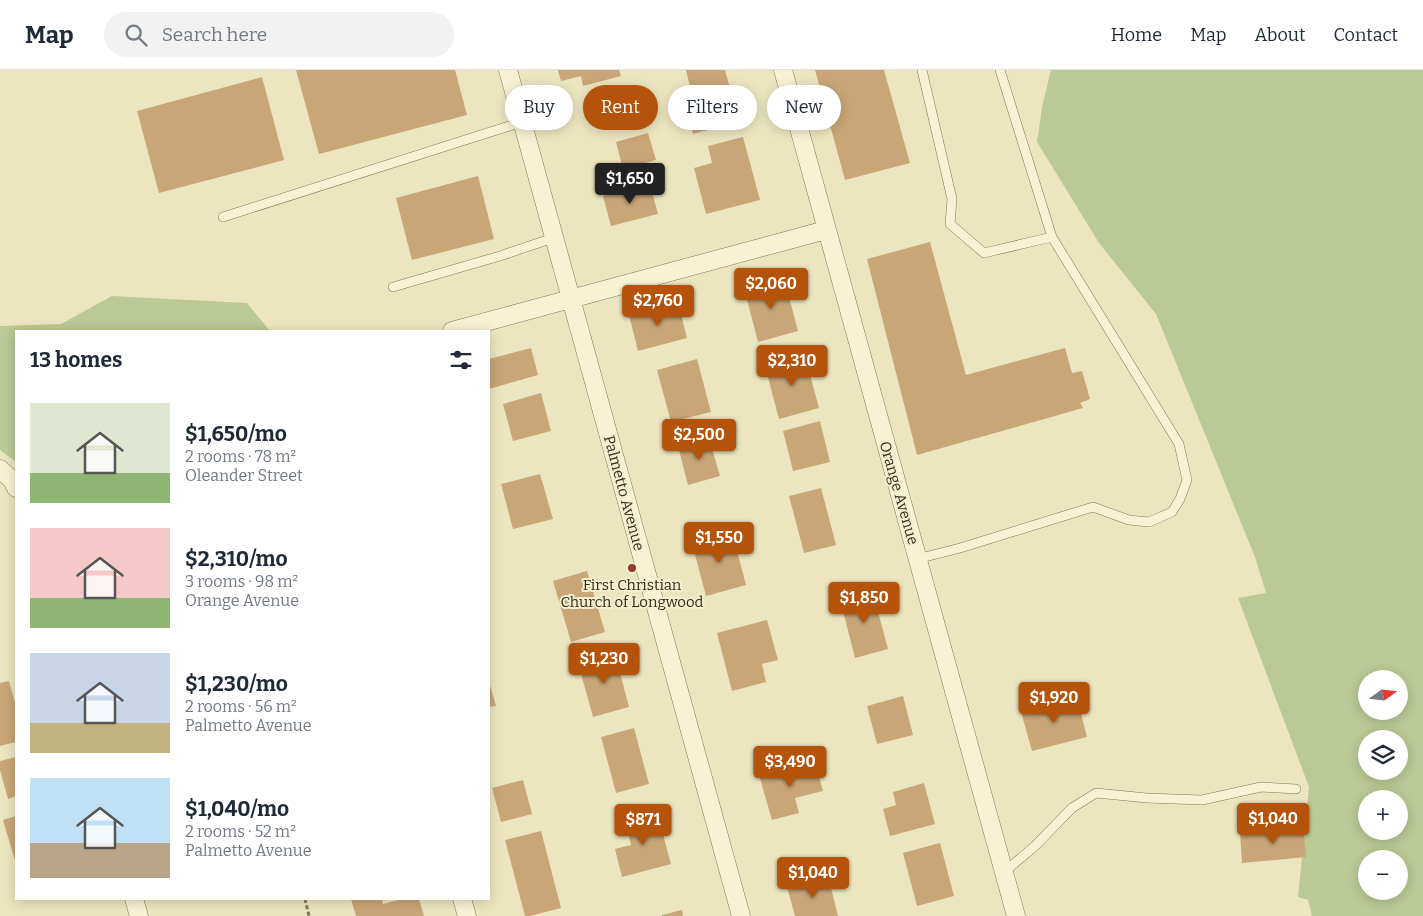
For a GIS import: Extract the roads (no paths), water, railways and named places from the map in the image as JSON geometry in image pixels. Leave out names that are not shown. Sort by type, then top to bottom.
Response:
[{"type":"street","name":"Palmetto Avenue","points":[[508,70],[512,85]]},
{"type":"street","name":"Orange Avenue","points":[[783,70],[1016,916]]},
{"type":"street","name":"Palmetto Avenue","points":[[524,130],[741,916]]},
{"type":"street","points":[[456,330],[826,230]]},
{"type":"street","points":[[134,900],[138,916]]},
{"type":"street","points":[[462,900],[466,916]]},
{"type":"lane","points":[[922,70],[952,199],[950,224],[984,253],[1052,237]]},
{"type":"lane","points":[[917,559],[960,548],[1093,507],[1129,520],[1149,522],[1172,512],[1180,499],[1187,480],[1179,444],[1052,237],[1000,70]]},
{"type":"lane","points":[[223,217],[505,127]]},
{"type":"lane","points":[[393,287],[500,256],[553,238]]},
{"type":"lane","points":[[1004,872],[1035,846],[1072,808],[1096,793],[1146,798],[1202,800],[1261,787],[1296,789]]},
{"type":"place","name":"First Christian Church of Longwood","points":[[632,568]]}]
